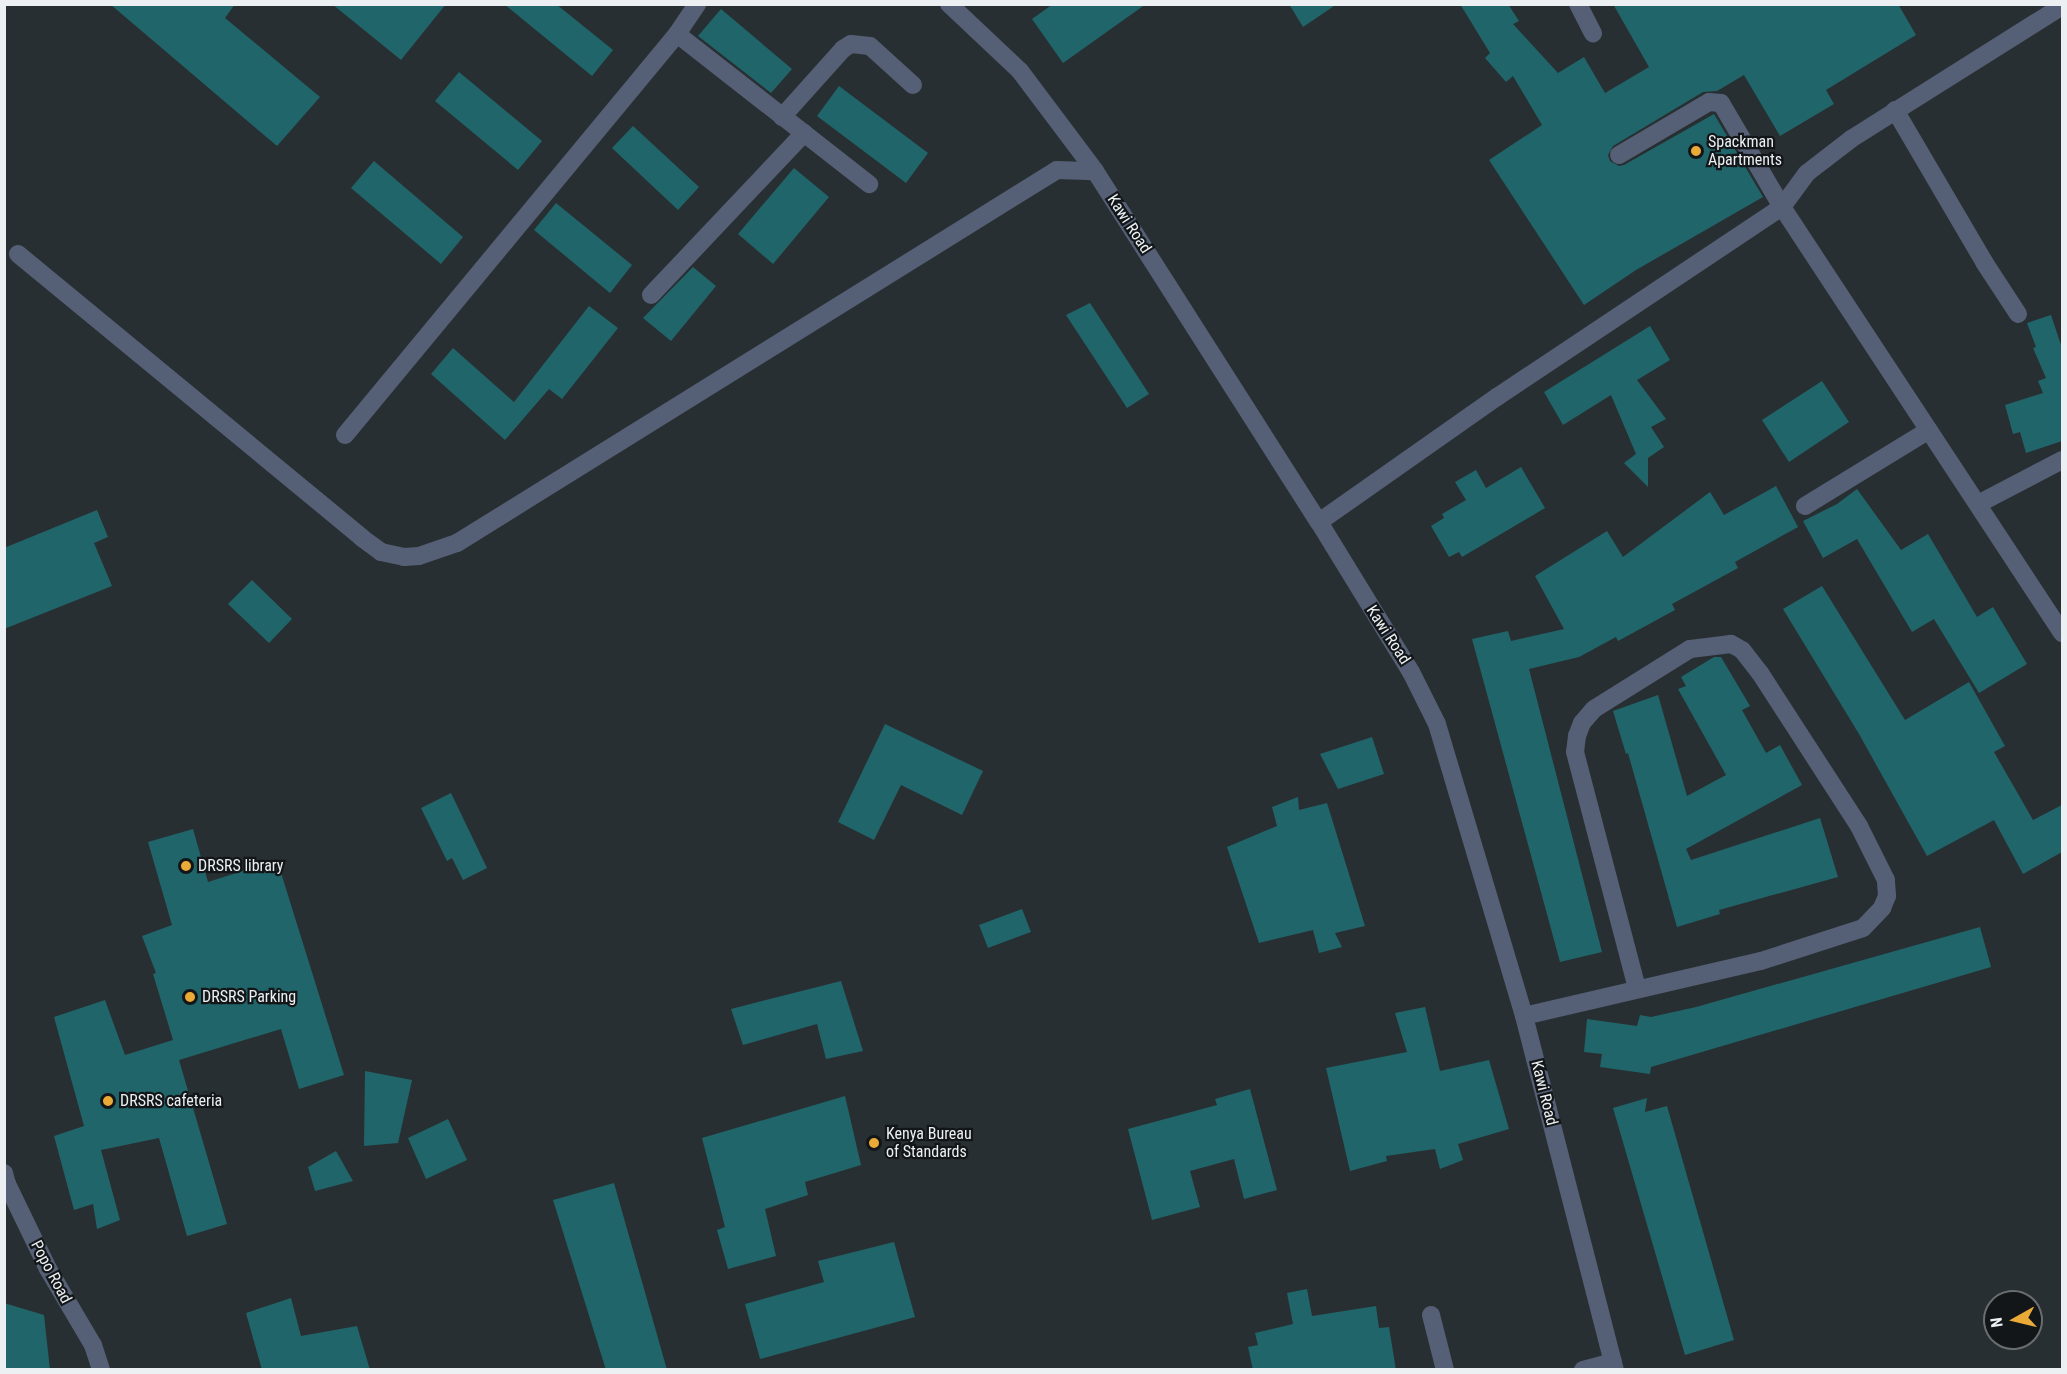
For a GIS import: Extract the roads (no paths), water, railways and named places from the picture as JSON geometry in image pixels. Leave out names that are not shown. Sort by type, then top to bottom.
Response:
[{"type":"street","points":[[345,435],[678,34],[697,4]]},
{"type":"street","name":"Kawi Road","points":[[949,4],[1020,71],[1095,171],[1412,672],[1437,724],[1524,1016],[1614,1366]]},
{"type":"street","points":[[1578,4],[1593,33]]},
{"type":"street","points":[[1319,522],[1497,398],[1782,207],[1807,173],[1851,139],[2062,6]]},
{"type":"street","points":[[678,34],[868,184]]},
{"type":"street","points":[[782,117],[843,49],[851,44],[870,46],[913,85]]},
{"type":"street","points":[[1619,155],[1709,102],[1721,103],[1782,207],[2062,633]]},
{"type":"street","points":[[1895,110],[1972,243],[2018,314]]},
{"type":"street","points":[[651,295],[804,133]]},
{"type":"street","points":[[18,254],[362,538],[381,552],[404,557],[419,556],[457,543],[1057,170],[1095,171]]},
{"type":"street","points":[[1805,506],[1929,430]]},
{"type":"street","points":[[1978,504],[2062,460]]},
{"type":"street","points":[[1524,1016],[1761,961],[1844,936],[1869,922],[1882,908],[1887,896],[1880,865],[1859,826],[1760,673],[1743,650],[1731,644],[1690,649],[1594,709],[1582,723],[1577,736],[1575,753],[1636,989]]},
{"type":"street","name":"Popo Road","points":[[4,1173],[7,1184],[43,1258],[93,1345],[101,1370]]},
{"type":"street","points":[[1431,1315],[1445,1370]]},
{"type":"street","points":[[1582,1370],[1614,1366]]},
{"type":"place","name":"Spackman Apartments","points":[[1696,151]]},
{"type":"place","name":"DRSRS library","points":[[186,866]]},
{"type":"place","name":"DRSRS Parking","points":[[190,997]]},
{"type":"place","name":"DRSRS cafeteria","points":[[108,1101]]},
{"type":"place","name":"Kenya Bureau of Standards","points":[[874,1143]]}]
